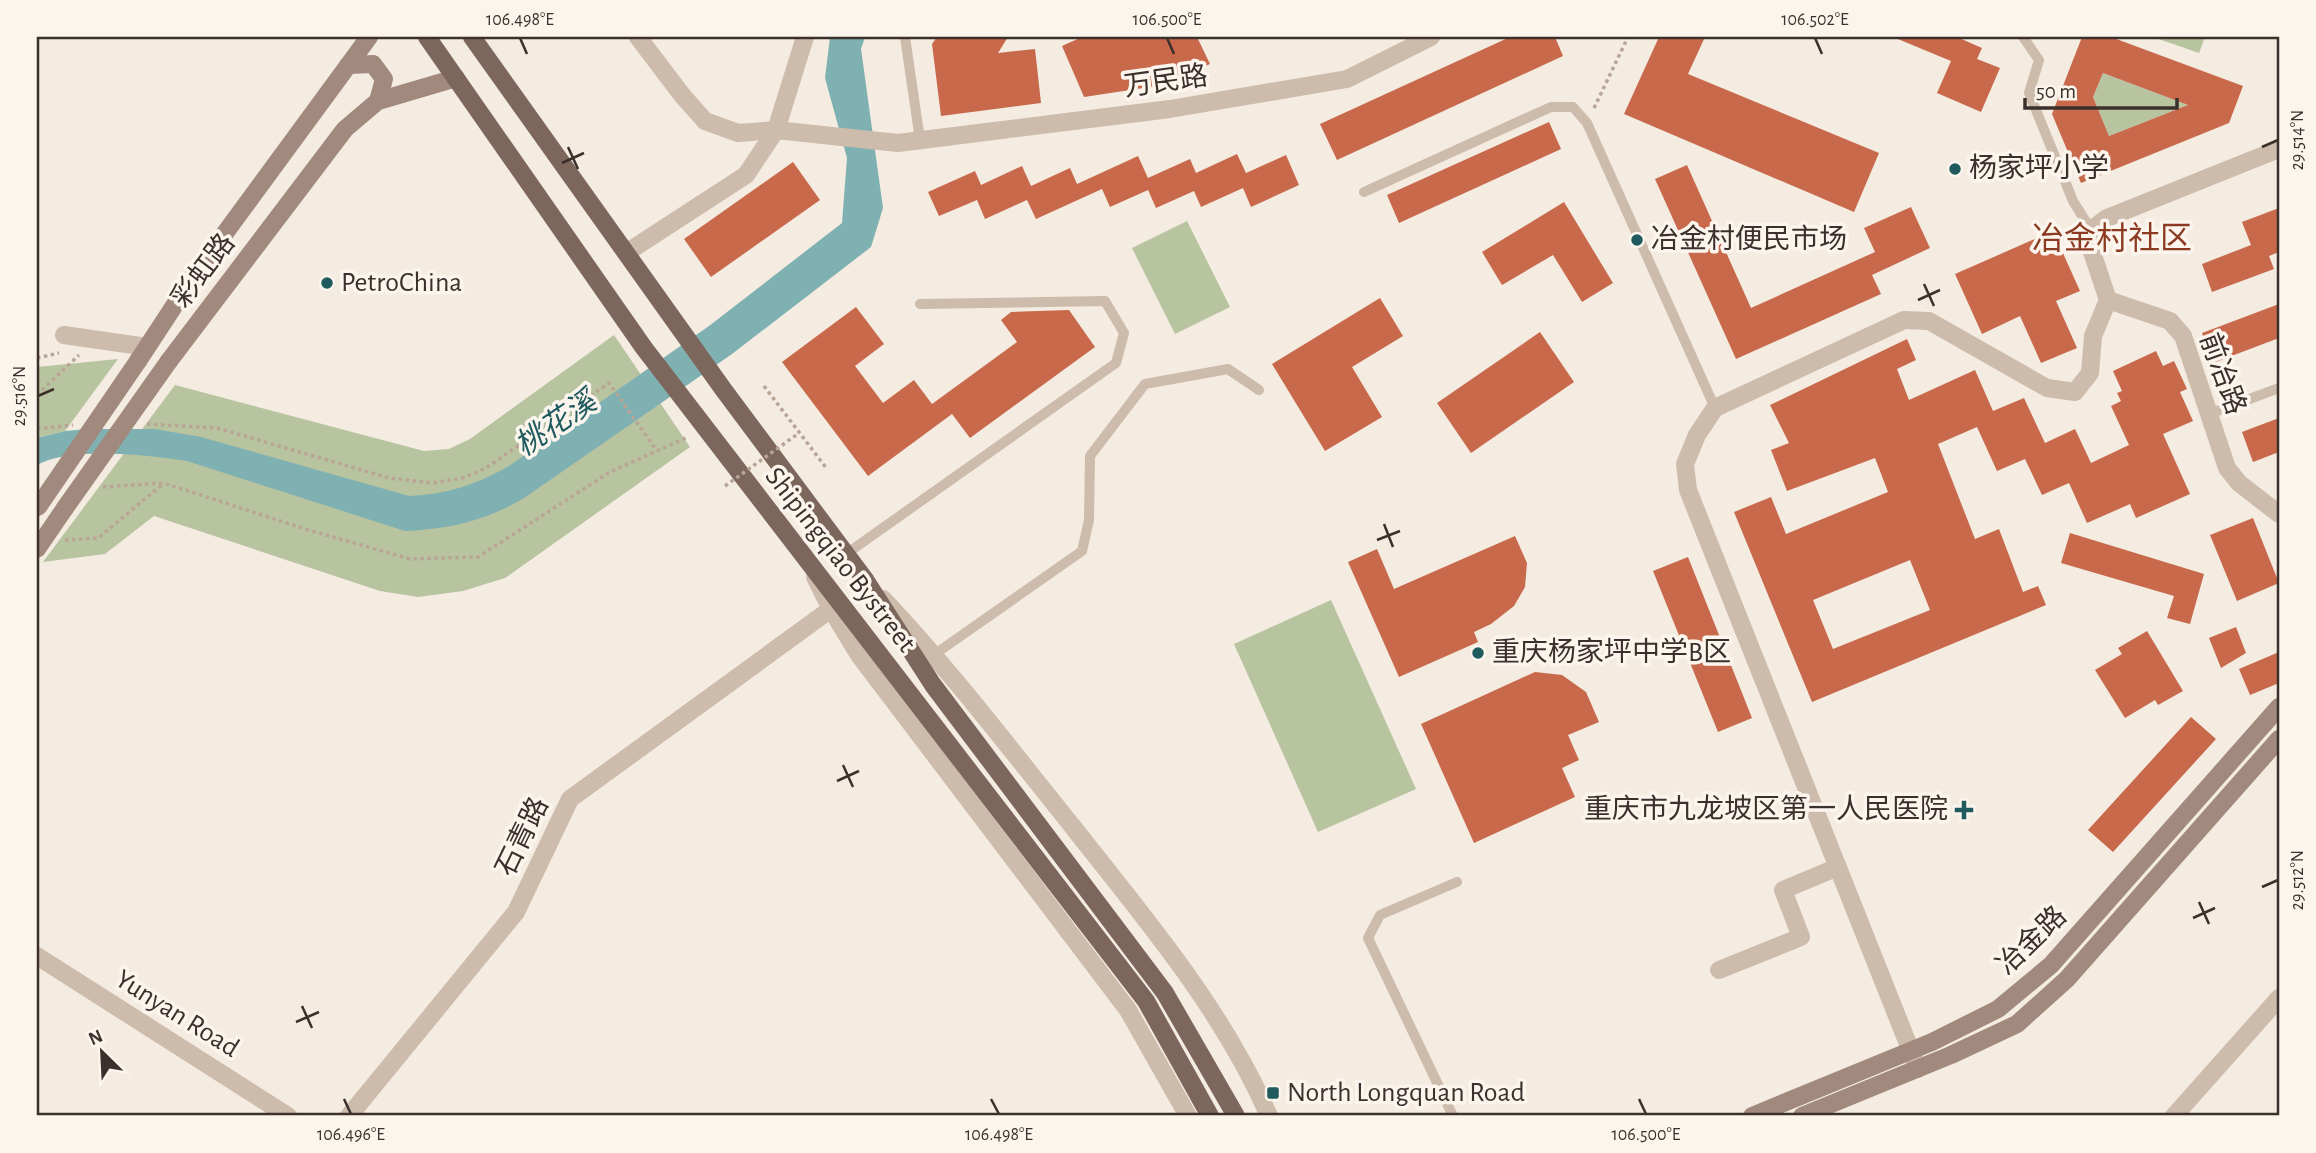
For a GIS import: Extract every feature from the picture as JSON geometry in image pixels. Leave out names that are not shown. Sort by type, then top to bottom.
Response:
[{"type":"main road","name":"Shipingqiao Bystreet","points":[[427,37],[644,348],[1146,1002],[1210,1116]]},
{"type":"main road","name":"Shipingqiao Bystreet","points":[[472,37],[723,389],[866,580],[933,685],[1165,993],[1236,1116]]},
{"type":"main road","name":"彩虹路","points":[[38,508],[195,274],[348,65],[363,38]]},
{"type":"main road","points":[[348,65],[373,64],[384,79],[378,101]]},
{"type":"main road","name":"彩虹路","points":[[39,545],[169,361],[345,130],[378,101],[456,78]]},
{"type":"main road","points":[[195,274],[199,285],[206,290],[225,288]]},
{"type":"main road","name":"冶金路","points":[[1752,1116],[1911,1051],[1998,1009],[2051,965],[2279,707]]},
{"type":"main road","name":"冶金路","points":[[1802,1116],[1918,1069],[2017,1024],[2067,979],[2279,739]]},
{"type":"street","name":"万民路","points":[[638,37],[705,121],[738,133],[782,131],[898,143],[1170,109],[1347,79],[1431,37]]},
{"type":"street","points":[[626,253],[746,175],[782,131],[806,37]]},
{"type":"street","points":[[1918,1069],[1688,489],[1685,464],[1697,435],[1715,408],[1904,320],[1929,321],[2046,388],[2075,392],[2090,373],[2092,336],[2108,300],[2090,246],[2091,230],[2106,218],[2279,149]]},
{"type":"street","name":"前冶路","points":[[2108,300],[2170,321],[2183,336],[2227,468],[2239,483],[2279,514]]},
{"type":"street","points":[[64,335],[96,340],[143,354]]},
{"type":"street","points":[[806,558],[831,609],[859,655],[1128,1010],[1188,1116]]},
{"type":"street","points":[[866,580],[935,654],[1192,981],[1239,1059],[1269,1116]]},
{"type":"street","name":"石青路","points":[[349,1116],[516,912],[570,799],[831,609]]},
{"type":"street","points":[[1719,970],[1801,937],[1783,890],[1838,867]]},
{"type":"street","name":"Yunyan Road","points":[[37,956],[288,1116]]},
{"type":"street","points":[[2174,1116],[2279,998]]},
{"type":"lane","points":[[905,37],[920,140]]},
{"type":"lane","points":[[2023,37],[2039,60],[2029,93],[2073,201],[2091,230]]},
{"type":"lane","points":[[1364,192],[1551,107],[1573,107],[1587,123],[1715,408]]},
{"type":"lane","points":[[846,554],[1116,363],[1124,333],[1105,301],[920,304]]},
{"type":"lane","points":[[935,654],[1082,551],[1089,520],[1090,456],[1145,384],[1228,369],[1259,390]]},
{"type":"lane","points":[[2209,414],[2279,388]]},
{"type":"lane","points":[[1453,1116],[1368,938],[1380,915],[1457,882]]},
{"type":"path","points":[[1587,123],[1628,37]]},
{"type":"path","points":[[37,395],[96,340]]},
{"type":"path","points":[[141,424],[217,428],[389,478],[433,484],[463,478],[486,468],[608,383],[657,451]]},
{"type":"path","points":[[764,386],[827,469]]},
{"type":"path","points":[[37,429],[74,425]]},
{"type":"path","points":[[725,486],[799,433]]},
{"type":"path","points":[[102,487],[164,483],[305,529],[410,559],[478,557],[610,472],[689,437]]},
{"type":"path","points":[[39,545],[98,538],[164,483]]},
{"type":"green space","points":[[2153,37],[2205,37],[2199,53]]},
{"type":"green space","points":[[2103,73],[2188,105],[2109,136],[2093,97]]},
{"type":"green space","points":[[1187,221],[1230,307],[1175,334],[1132,248]]},
{"type":"green space","points":[[614,335],[690,447],[505,578],[463,591],[418,597],[380,591],[154,516],[105,554],[43,562],[175,385],[424,451],[449,449],[470,439]]},
{"type":"green space","points":[[118,359],[65,431],[37,438],[37,367]]},
{"type":"green space","points":[[1331,600],[1416,789],[1318,832],[1234,644]]},
{"type":"water","points":[[830,37],[865,37],[861,49],[883,208],[871,247],[732,354],[510,506],[467,522],[405,531],[187,461],[152,456],[89,454],[52,459],[37,465],[37,438],[87,429],[155,429],[201,437],[409,496],[461,487],[509,466],[709,326],[842,223],[847,158],[825,78]]},
{"type":"building","points":[[937,37],[1008,37],[998,53],[1035,49],[1041,103],[941,116],[932,44]]},
{"type":"building","points":[[1082,37],[1197,37],[1210,64],[1163,85],[1084,97],[1062,46]]},
{"type":"building","points":[[1510,37],[1555,37],[1563,56],[1337,160],[1320,124]]},
{"type":"building","points":[[1659,37],[1705,37],[1688,74],[1879,153],[1854,212],[1624,114]]},
{"type":"building","points":[[1893,37],[1957,37],[1982,48],[1977,59],[2000,68],[1981,112],[1937,93],[1951,61]]},
{"type":"building","points":[[2082,37],[2111,37],[2243,86],[2229,123],[2081,183],[2052,114]],"holes":[[[2103,73],[2188,105],[2109,136],[2093,97]]]},
{"type":"building","points":[[1549,122],[1561,149],[1399,223],[1387,195]]},
{"type":"building","points":[[1237,154],[1246,173],[1286,155],[1299,185],[1251,207],[1243,188],[1201,207],[1194,191],[1156,208],[1148,190],[1110,207],[1102,189],[1036,219],[1027,200],[985,219],[977,200],[939,216],[928,192],[975,171],[981,185],[1022,166],[1031,186],[1070,168],[1077,184],[1138,156],[1148,178],[1190,159],[1196,173]]},
{"type":"building","points":[[793,162],[820,200],[711,277],[684,239]]},
{"type":"building","points":[[1687,165],[1751,308],[1875,252],[1864,228],[1911,207],[1930,248],[1872,275],[1881,294],[1736,359],[1655,179]]},
{"type":"building","points":[[1564,202],[1613,283],[1582,302],[1553,255],[1502,285],[1482,252]]},
{"type":"building","points":[[2279,208],[2279,252],[2269,256],[2274,269],[2212,292],[2202,264],[2251,245],[2242,222]]},
{"type":"building","points":[[2053,231],[2080,291],[2056,301],[2077,348],[2041,363],[2020,316],[1982,334],[1955,274]]},
{"type":"building","points":[[1380,298],[1403,336],[1352,367],[1382,417],[1325,451],[1272,364]]},
{"type":"building","points":[[2279,304],[2279,338],[2213,363],[2202,333]]},
{"type":"building","points":[[856,307],[884,344],[855,366],[883,403],[914,380],[932,404],[1017,342],[1001,320],[1011,312],[1069,310],[1095,347],[970,438],[952,414],[868,476],[782,362]]},
{"type":"building","points":[[1540,332],[1574,382],[1471,453],[1437,403]]},
{"type":"building","points":[[1907,339],[1916,360],[1897,369],[1909,400],[1975,370],[1993,411],[2024,398],[2045,443],[2075,429],[2091,463],[2129,445],[2111,406],[2121,401],[2117,393],[2122,391],[2113,371],[2156,351],[2163,366],[2174,361],[2187,389],[2180,392],[2193,421],[2163,434],[2190,494],[2136,518],[2130,504],[2087,523],[2069,483],[2042,495],[2025,459],[1997,471],[1977,427],[1938,444],[1975,539],[1999,529],[2023,592],[2038,586],[2046,605],[1812,702],[1734,512],[1771,497],[1786,534],[1888,492],[1875,458],[1787,491],[1771,450],[1789,443],[1770,405]],"holes":[[[1910,560],[1930,610],[1833,649],[1813,600]]]},
{"type":"building","points":[[2279,418],[2279,452],[2253,462],[2242,432]]},
{"type":"building","points":[[2253,518],[2279,583],[2237,601],[2210,535]]},
{"type":"building","points":[[2070,533],[2204,574],[2190,624],[2167,618],[2174,596],[2061,563]]},
{"type":"building","points":[[1515,536],[1527,563],[1525,587],[1514,606],[1491,624],[1474,632],[1478,642],[1399,677],[1348,562],[1377,549],[1394,589]]},
{"type":"building","points":[[1688,557],[1752,718],[1718,732],[1653,571]]},
{"type":"building","points":[[2236,627],[2246,653],[2221,668],[2209,638]]},
{"type":"building","points":[[2147,631],[2183,691],[2158,705],[2155,700],[2125,718],[2095,670],[2122,654],[2118,648]]},
{"type":"building","points":[[2279,652],[2279,683],[2250,695],[2239,669]]},
{"type":"building","points":[[1535,672],[1562,675],[1586,692],[1599,722],[1568,735],[1579,760],[1562,768],[1575,797],[1474,843],[1421,724]]},
{"type":"building","points":[[2191,717],[2216,739],[2113,852],[2088,830]]},
{"type":"place","name":"杨家坪小学","points":[[1955,169]]},
{"type":"place","name":"冶金村便民市场","points":[[1637,240]]},
{"type":"place","name":"PetroChina","points":[[327,283]]},
{"type":"place","name":"重庆杨家坪中学B区","points":[[1478,653]]},
{"type":"place","name":"重庆市九龙坡区第一人民医院","points":[[1964,810]]},
{"type":"place","name":"North Longquan Road","points":[[1273,1093]]},
{"type":"district","name":"冶金村社区","points":[[2112,239]]},
{"type":"water label","name":"桃花溪","points":[[556,424]]}]
